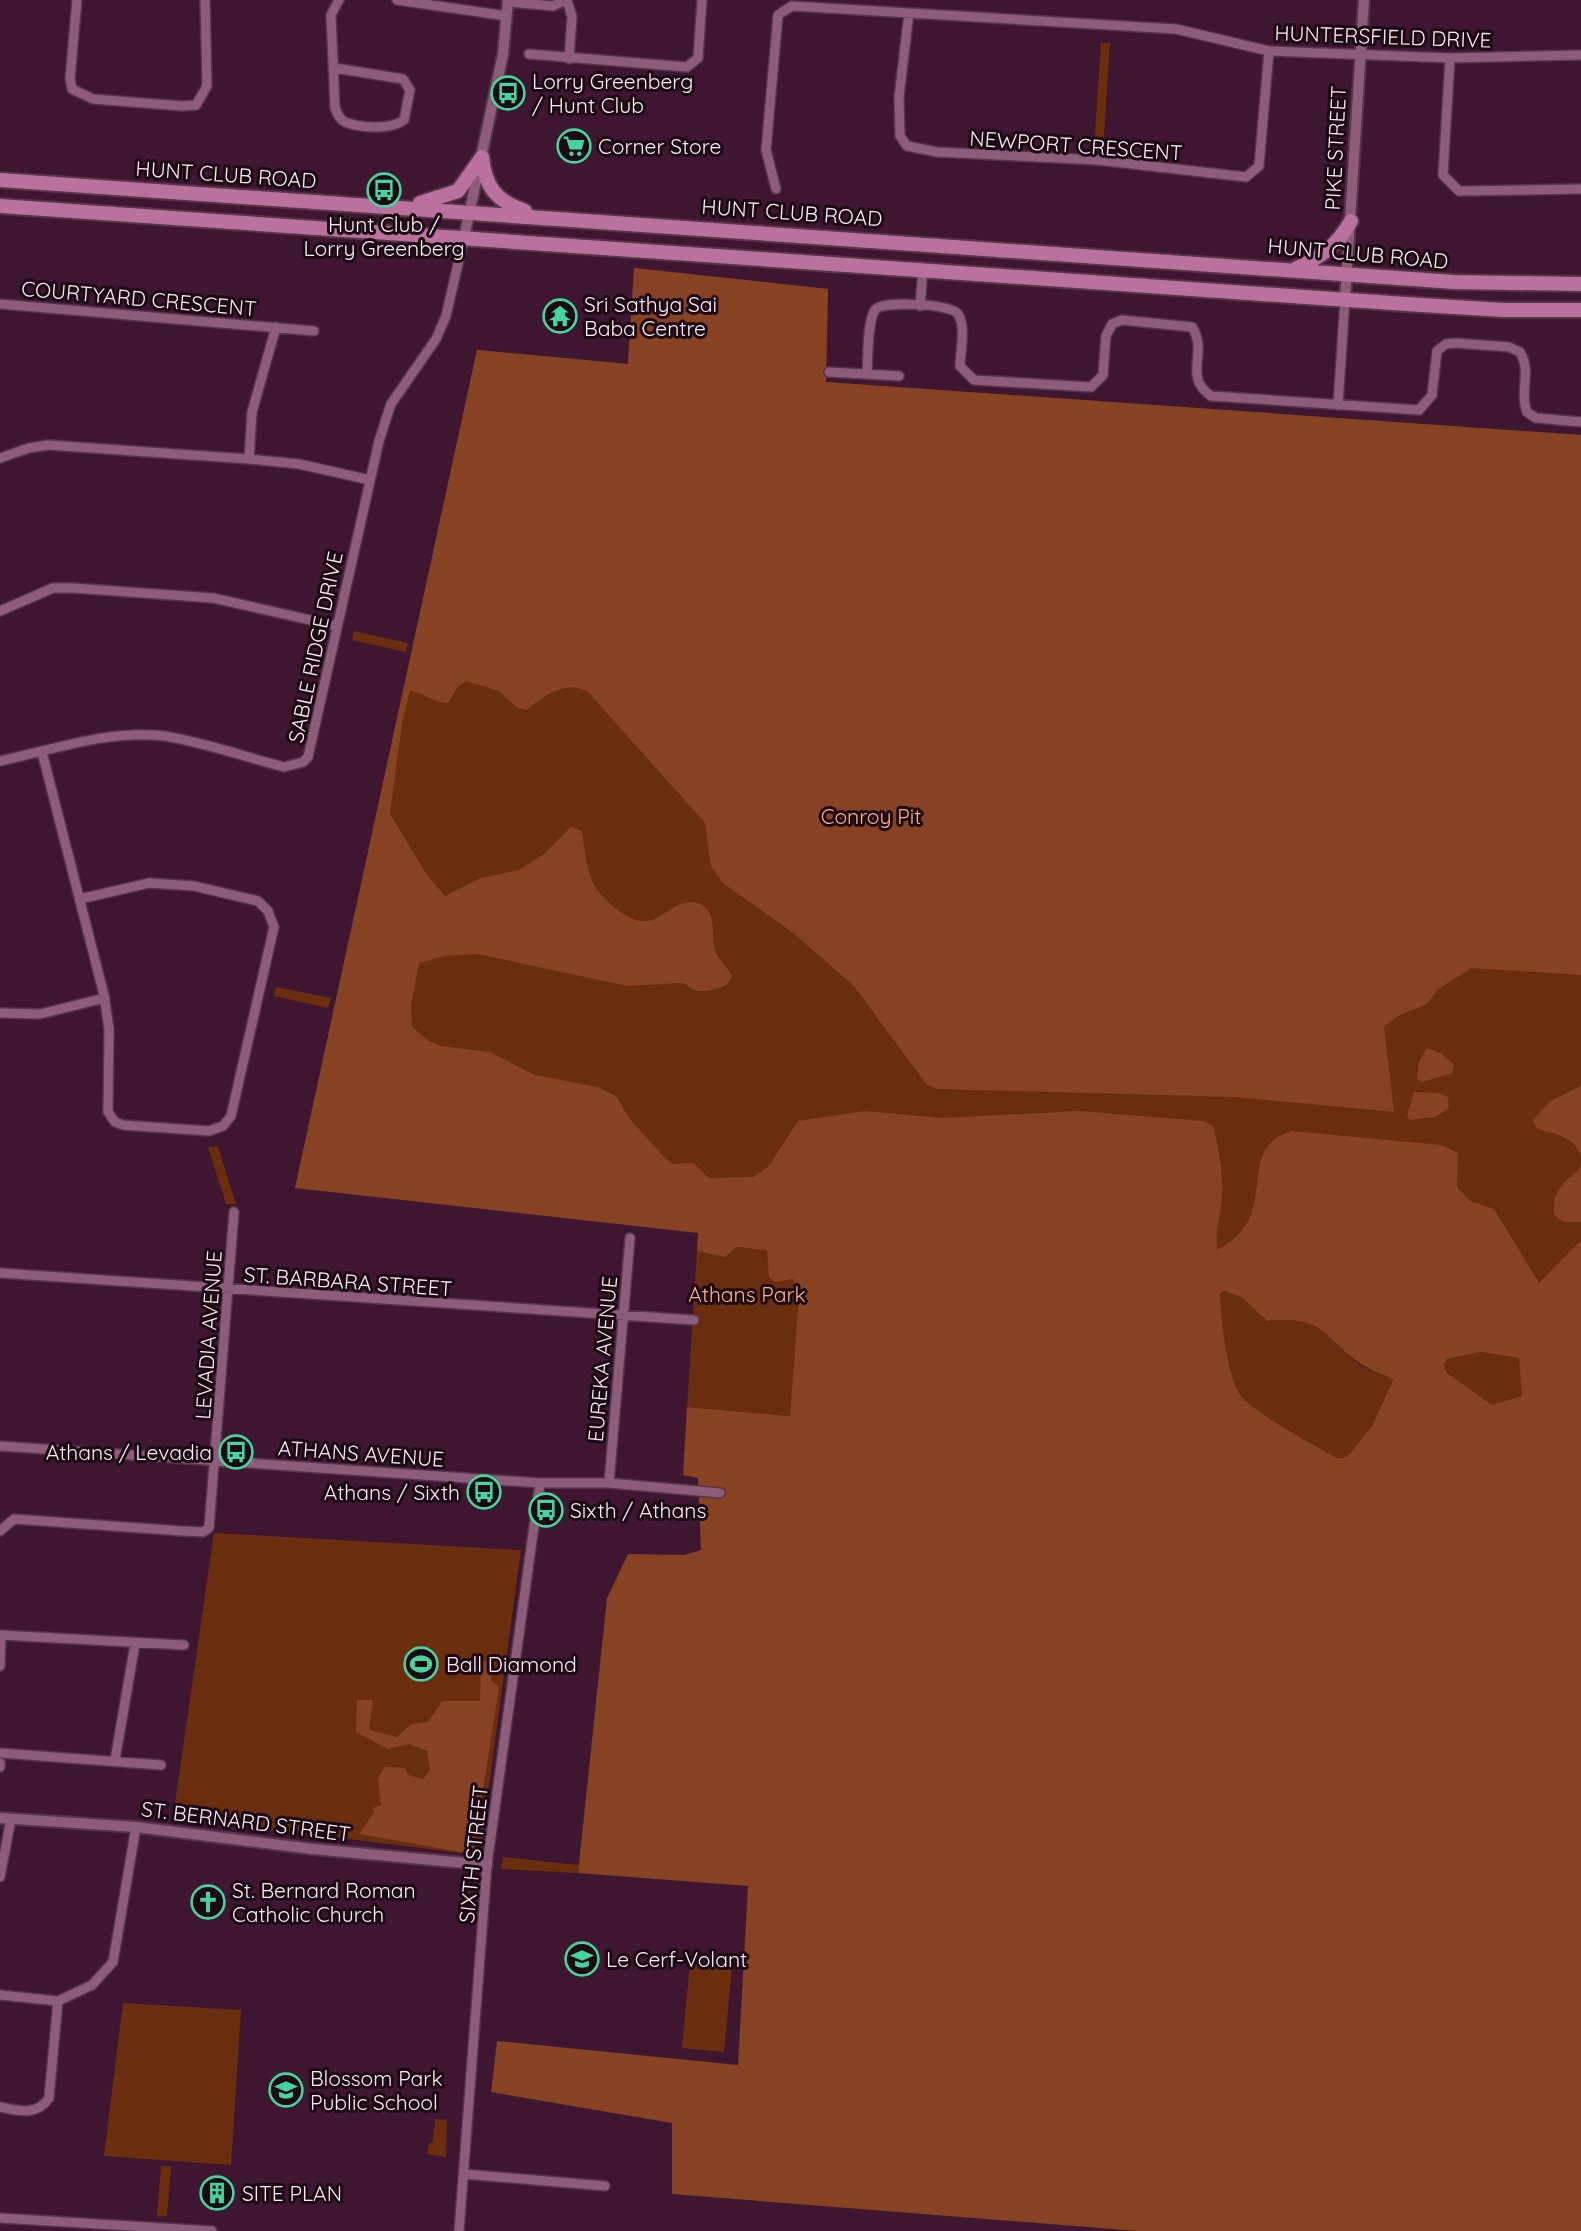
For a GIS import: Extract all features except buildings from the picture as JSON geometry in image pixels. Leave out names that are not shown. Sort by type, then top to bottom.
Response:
[{"type":"main road","points":[[401,206],[453,194],[468,181],[482,157]]},
{"type":"main road","points":[[482,157],[486,180],[492,191],[510,206],[539,217]]},
{"type":"main road","name":"HUNT CLUB ROAD","points":[[0,180],[401,206],[1466,283],[1581,284]]},
{"type":"main road","points":[[0,206],[1503,310],[1581,310]]},
{"type":"main road","points":[[1295,269],[1328,252],[1338,243],[1351,221]]},
{"type":"street","points":[[77,0],[70,79],[72,89],[93,99],[182,106],[195,105],[207,86],[205,0]]},
{"type":"street","points":[[335,68],[403,79],[410,90],[404,120],[389,128],[344,121],[335,108],[331,15],[339,0]]},
{"type":"street","points":[[397,0],[508,16]]},
{"type":"street","points":[[464,238],[503,54],[508,1],[553,6],[567,0],[572,17],[569,59]]},
{"type":"street","points":[[529,54],[687,67],[698,58],[702,0]]},
{"type":"street","name":"PIKE STREET","points":[[1345,299],[1364,0]]},
{"type":"street","name":"HUNTERSFIELD DRIVE","points":[[776,188],[766,150],[778,15],[792,6],[1176,29],[1269,51],[1450,58],[1581,55]]},
{"type":"street","name":"NEWPORT CRESCENT","points":[[909,13],[899,97],[900,136],[907,146],[937,152],[1097,160],[1246,177],[1259,166],[1269,51]]},
{"type":"street","points":[[1450,58],[1443,175],[1449,184],[1458,191],[1581,189]]},
{"type":"street","name":"SABLE RIDGE DRIVE","points":[[0,761],[109,737],[155,736],[284,767],[303,762],[311,751],[370,480],[391,404],[436,339],[446,316],[464,238]]},
{"type":"street","points":[[920,306],[923,270]]},
{"type":"street","points":[[1338,405],[1345,299]]},
{"type":"street","name":"COURTYARD CRESCENT","points":[[0,304],[314,331]]},
{"type":"street","points":[[867,374],[872,318],[877,307],[882,304],[920,306],[949,308],[957,313],[961,324],[960,366],[974,380],[1091,387],[1103,375],[1106,335],[1112,324],[1122,320],[1192,327],[1198,338],[1196,376],[1199,388],[1211,396],[1410,410],[1425,407],[1432,395],[1437,351],[1446,344],[1455,343],[1509,347],[1520,352],[1527,369],[1524,399],[1527,412],[1536,418],[1581,422]]},
{"type":"street","name":"COURTYARD CRESCENT","points":[[249,459],[252,412],[276,327]]},
{"type":"street","points":[[829,372],[899,376]]},
{"type":"street","points":[[0,458],[48,445],[299,464],[370,480]]},
{"type":"street","points":[[0,611],[53,588],[73,588],[213,598],[337,626]]},
{"type":"street","points":[[42,752],[105,998],[109,1029],[107,1103],[111,1118],[123,1125],[217,1130],[231,1116],[274,927],[272,918],[264,905],[255,900],[178,884],[149,883],[80,899]]},
{"type":"street","points":[[0,1013],[40,1014],[105,998]]},
{"type":"street","name":"LEVADIA AVENUE","points":[[0,1531],[15,1519],[203,1532],[209,1528],[217,1461],[234,1212]]},
{"type":"street","name":"EUREKA AVENUE","points":[[609,1483],[630,1238]]},
{"type":"street","name":"ST. BARBARA STREET","points":[[0,1273],[228,1291],[694,1320]]},
{"type":"street","name":"ATHANS AVENUE","points":[[0,1446],[540,1483],[609,1483],[720,1493]]},
{"type":"street","name":"SIXTH STREET","points":[[459,2231],[487,1865],[540,1483]]},
{"type":"street","points":[[0,1666],[1,1635],[184,1646]]},
{"type":"street","points":[[115,1760],[135,1644]]},
{"type":"street","points":[[0,1753],[161,1765]]},
{"type":"street","points":[[0,1877],[6,1818]]},
{"type":"street","name":"ST. BERNARD STREET","points":[[6,1818],[136,1827],[324,1850],[487,1865]]},
{"type":"street","points":[[0,1995],[58,2001],[92,1984],[113,1962],[136,1827]]},
{"type":"street","points":[[0,2107],[24,2112],[36,2110],[50,2098],[58,2001]]},
{"type":"street","points":[[464,2174],[605,2186]]},
{"type":"street","points":[[0,2218],[212,2231]]},
{"type":"green space","points":[[1101,43],[1110,43],[1103,148],[1094,147]]},
{"type":"green space","name":"Conroy Pit","points":[[634,268],[828,289],[826,382],[1581,435],[1581,1296],[295,1188],[477,350],[628,364]]},
{"type":"green space","points":[[634,268],[828,289],[826,382],[1581,435],[1581,975],[1472,968],[1438,989],[1427,1004],[1395,1018],[1384,1027],[1394,1112],[1235,1097],[938,1089],[927,1085],[853,985],[792,932],[724,884],[711,867],[705,823],[588,692],[579,689],[555,691],[526,710],[516,707],[499,691],[466,681],[458,686],[448,703],[410,691],[402,723],[390,814],[427,875],[445,896],[481,878],[519,870],[544,854],[571,827],[582,831],[588,868],[596,888],[626,916],[648,921],[688,902],[695,902],[707,909],[712,922],[715,949],[732,977],[727,985],[704,991],[694,990],[684,983],[627,986],[478,954],[445,956],[419,963],[411,1006],[412,1027],[429,1041],[441,1046],[490,1052],[535,1075],[597,1087],[616,1096],[629,1118],[666,1159],[673,1164],[693,1163],[709,1178],[753,1177],[769,1166],[798,1121],[865,1111],[942,1118],[1079,1111],[1204,1121],[1213,1126],[1222,1181],[1217,1250],[1235,1237],[1249,1219],[1254,1206],[1262,1156],[1268,1146],[1278,1137],[1292,1131],[1441,1145],[1458,1153],[1457,1187],[1470,1201],[1494,1209],[1539,1283],[1581,1240],[1581,2231],[1137,2231],[672,2194],[672,2123],[491,2092],[497,2041],[738,2065],[748,1886],[578,1873],[607,1598],[628,1554],[684,1555],[701,1550],[698,1478],[683,1475],[687,1407],[790,1416],[799,1296],[793,1279],[775,1282],[769,1277],[767,1250],[737,1247],[725,1257],[697,1251],[698,1233],[295,1188],[477,350],[628,364]],"holes":[[[1224,1291],[1241,1297],[1267,1321],[1288,1320],[1315,1326],[1354,1359],[1393,1380],[1372,1426],[1347,1457],[1337,1458],[1300,1437],[1255,1408],[1239,1393],[1230,1370],[1225,1344],[1220,1293]],[[1481,1352],[1519,1358],[1522,1396],[1492,1405],[1447,1373],[1444,1365],[1447,1359]]]},
{"type":"green space","points":[[354,631],[408,643],[406,652],[352,640]]},
{"type":"green space","points":[[276,987],[331,998],[328,1008],[274,996]]},
{"type":"green space","points":[[1427,1048],[1442,1054],[1454,1065],[1452,1073],[1423,1082],[1417,1079],[1419,1062]]},
{"type":"green space","points":[[1581,1086],[1581,1156],[1574,1144],[1556,1134],[1536,1128],[1533,1120],[1549,1102]]},
{"type":"green space","points":[[1414,1092],[1438,1093],[1448,1097],[1449,1108],[1435,1117],[1410,1120],[1407,1116]]},
{"type":"green space","points":[[208,1147],[218,1147],[236,1204],[226,1204]]},
{"type":"green space","points":[[1581,1162],[1581,1222],[1565,1222],[1555,1216],[1554,1202],[1559,1189],[1579,1170]]},
{"type":"green space","name":"Athans Park","points":[[698,1236],[804,1245],[790,1416],[687,1407]]},
{"type":"green space","points":[[1220,1292],[1241,1297],[1267,1321],[1288,1320],[1315,1327],[1368,1369],[1393,1380],[1372,1426],[1347,1457],[1337,1458],[1300,1437],[1255,1408],[1239,1393],[1230,1369],[1225,1343]]},
{"type":"green space","points":[[1481,1352],[1520,1358],[1522,1396],[1492,1406],[1447,1373],[1444,1365],[1447,1359]]},
{"type":"green space","points":[[214,1533],[521,1550],[481,1844],[469,1854],[173,1817]]},
{"type":"green space","points":[[481,1660],[492,1663],[491,1680],[499,1687],[473,1854],[359,1834],[374,1812],[373,1808],[381,1805],[378,1779],[384,1767],[405,1768],[408,1775],[423,1779],[430,1770],[427,1751],[409,1744],[388,1749],[356,1732],[357,1700],[373,1700],[369,1730],[397,1737],[411,1724],[428,1722],[442,1701],[480,1701]]},
{"type":"green space","points":[[503,1857],[579,1865],[578,1873],[501,1869]]},
{"type":"green space","points":[[690,1964],[732,1968],[724,2052],[682,2048]]},
{"type":"green space","points":[[123,2003],[241,2010],[231,2165],[104,2156]]},
{"type":"green space","points":[[435,2119],[447,2120],[446,2157],[427,2154],[429,2144],[433,2141]]},
{"type":"green space","points":[[161,2166],[171,2166],[167,2216],[157,2216]]},
{"type":"place","name":"Lorry Greenberg / Hunt Club","points":[[508,93]]},
{"type":"place","name":"Corner Store","points":[[574,146]]},
{"type":"place","name":"Hunt Club / Lorry Greenberg","points":[[384,190]]},
{"type":"place","name":"Sri Sathya Sai Baba Centre","points":[[560,316]]},
{"type":"place","name":"Athans / Levadia","points":[[236,1452]]},
{"type":"place","name":"Athans / Sixth","points":[[484,1492]]},
{"type":"place","name":"Sixth / Athans","points":[[546,1510]]},
{"type":"place","name":"Ball Diamond","points":[[421,1664]]},
{"type":"place","name":"St. Bernard Roman Catholic Church","points":[[208,1902]]},
{"type":"place","name":"Le Cerf-Volant","points":[[582,1959]]},
{"type":"place","name":"Blossom Park Public School","points":[[286,2090]]},
{"type":"place","name":"SITE PLAN","points":[[217,2193]]}]
